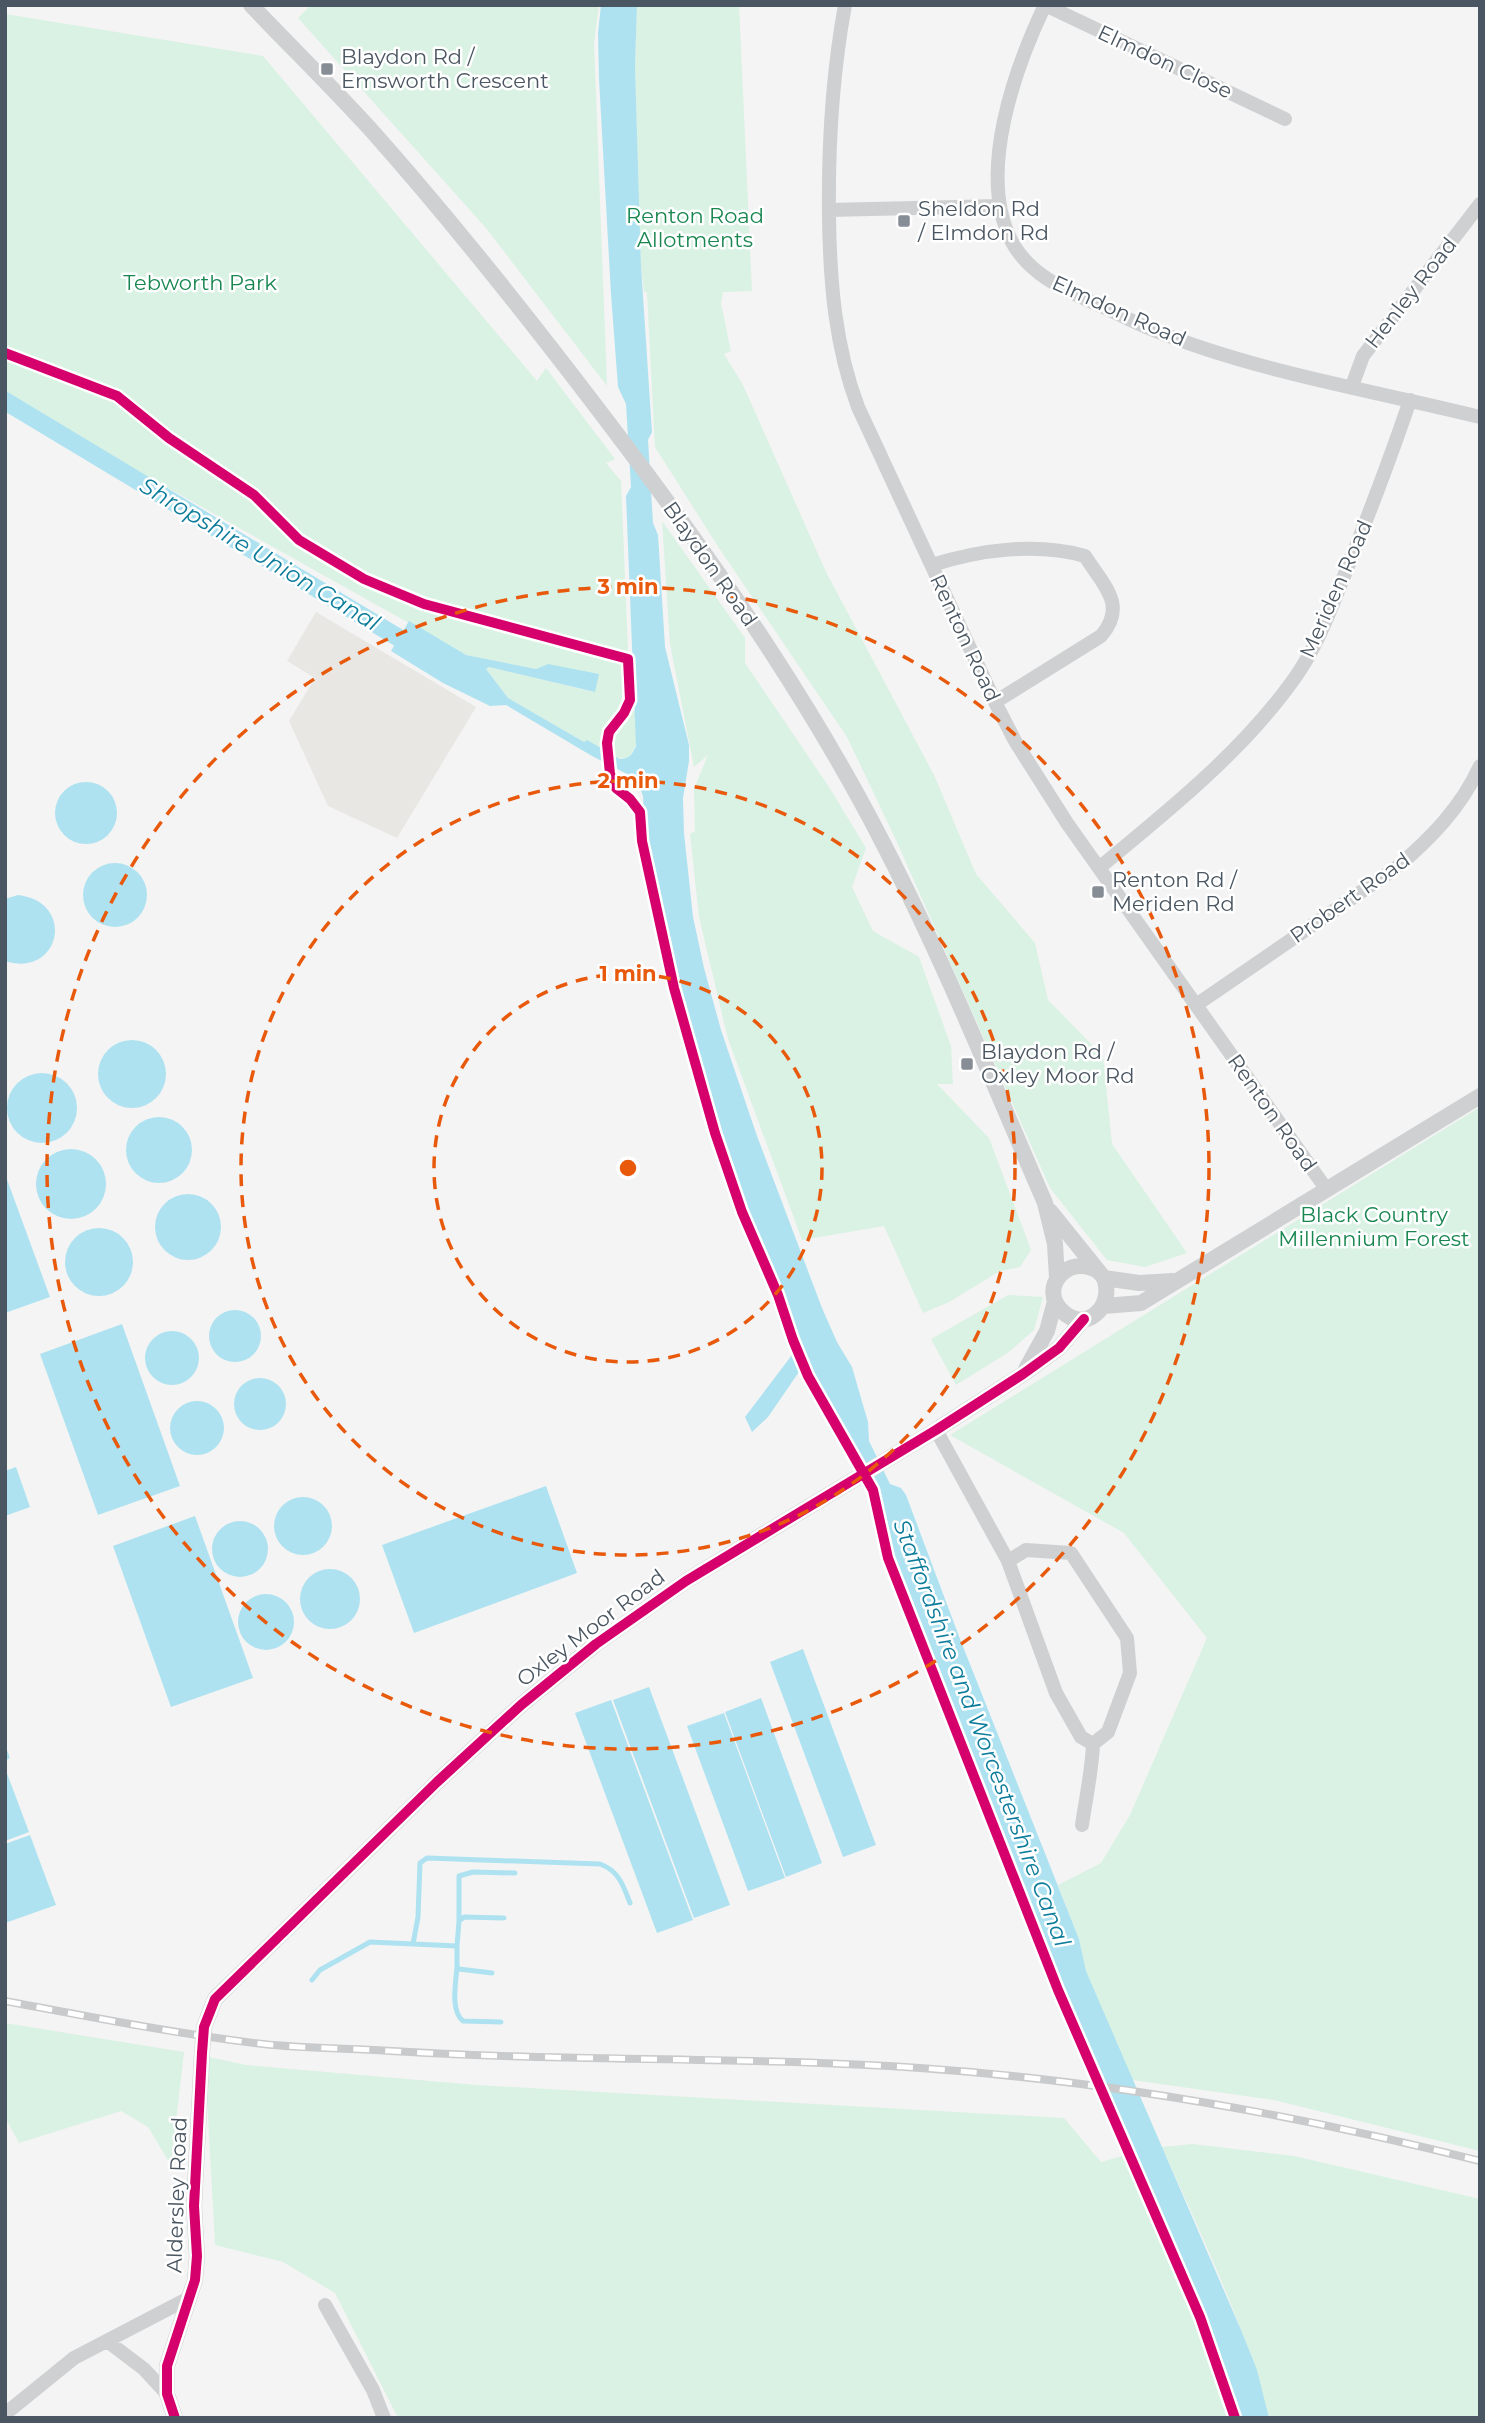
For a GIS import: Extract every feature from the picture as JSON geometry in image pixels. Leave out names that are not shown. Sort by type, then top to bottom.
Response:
[{"type":"street","name":"Blaydon Road","points":[[251,5],[369,129],[484,263],[690,532],[799,698],[883,844],[942,964],[1045,1203],[1055,1244],[1057,1278]]},
{"type":"street","name":"Renton Road","points":[[845,5],[832,91],[827,172],[834,306],[844,369],[858,407],[995,702],[1042,784],[1326,1190]]},
{"type":"street","name":"Elmdon Close","points":[[1045,5],[1285,119]]},
{"type":"street","name":"Elmdon Road","points":[[1045,5],[1030,36],[1010,94],[999,157],[999,206],[1011,241],[1037,273],[1064,289],[1150,329],[1204,348],[1270,367],[1480,416]]},
{"type":"street","name":"Henley Road","points":[[1352,386],[1363,356],[1480,204]]},
{"type":"street","points":[[829,210],[999,206]]},
{"type":"street","name":"Meriden Road","points":[[1100,867],[1208,773],[1270,710],[1295,678],[1327,620],[1410,400]]},
{"type":"street","points":[[932,565],[981,552],[1063,550],[1085,556],[1113,600],[1115,611],[1111,624],[1101,636],[995,702]]},
{"type":"street","name":"Probert Road","points":[[1196,1005],[1396,868],[1426,843],[1452,813],[1480,766]]},
{"type":"street","points":[[1104,1306],[1141,1303],[1480,1096]]},
{"type":"street","name":"Blaydon Road","points":[[1045,1203],[1101,1275]]},
{"type":"street","points":[[1101,1275],[1108,1293],[1104,1306],[1093,1316],[1084,1319],[1068,1316],[1060,1310],[1055,1301],[1054,1289],[1057,1278],[1069,1267],[1086,1265],[1101,1275],[1139,1283],[1179,1280]]},
{"type":"street","name":"Oxley Moor Road","points":[[1023,1374],[1047,1331],[1055,1301]]},
{"type":"street","name":"Oxley Moor Road","points":[[202,2053],[204,2027],[215,1999],[521,1705],[596,1644],[686,1581],[936,1430],[1023,1374],[1059,1348],[1084,1319]]},
{"type":"street","points":[[936,1430],[1008,1561],[1056,1693],[1081,1737],[1093,1744]]},
{"type":"street","points":[[1008,1561],[1026,1550],[1071,1553],[1127,1638],[1130,1673],[1108,1732],[1093,1744],[1092,1769],[1082,1825]]},
{"type":"street","points":[[1072,1798],[1086,1791]]},
{"type":"street","name":"Aldersley Road","points":[[175,2418],[167,2394],[167,2366],[195,2280],[197,2256],[194,2206],[202,2053]]},
{"type":"street","points":[[5,2414],[74,2358],[189,2298]]},
{"type":"street","points":[[325,2305],[373,2390],[384,2418]]},
{"type":"street","points":[[107,2341],[144,2369],[167,2394]]},
{"type":"shaded area","points":[[316,612],[476,707],[397,838],[328,806],[289,721],[315,678],[287,661]]},
{"type":"green space","points":[[311,5],[599,5],[594,43],[607,386],[486,228],[298,18]]},
{"type":"green space","name":"Renton Road Allotments","points":[[637,5],[739,5],[752,291],[723,292],[721,304],[731,351],[724,354],[743,385],[826,572],[934,775],[976,874],[1035,943],[1048,1000],[1103,1056],[1112,1144],[1187,1253],[1145,1267],[1107,1260],[1050,1188],[896,840],[847,737],[719,548],[655,447],[647,292],[644,292],[641,266],[635,66]]},
{"type":"green space","name":"Tebworth Park","points":[[5,14],[263,56],[537,381],[546,368],[615,459],[606,463],[621,481],[630,700],[637,731],[635,747],[626,759],[614,757],[587,741],[584,742],[508,698],[486,669],[489,667],[594,692],[548,664],[536,669],[466,655],[5,394]]},
{"type":"green space","points":[[662,521],[745,638],[745,663],[829,787],[866,848],[852,887],[873,931],[919,957],[951,1046],[953,1084],[937,1084],[989,1138],[1031,1250],[1020,1267],[1000,1271],[949,1302],[923,1313],[884,1226],[802,1240],[728,1039],[699,917],[690,834],[695,831],[694,789],[708,755],[694,767],[670,644]]},
{"type":"green space","name":"Black Country Millennium Forest","points":[[1480,1107],[1480,2151],[1274,2100],[1132,2080],[1086,1971],[1079,1939],[1058,1885],[1101,1863],[1130,1815],[1207,1638],[1124,1533],[950,1435]]},
{"type":"green space","points":[[1008,1295],[1043,1297],[1034,1330],[1009,1352],[956,1385],[931,1339]]},
{"type":"green space","points":[[5,2023],[184,2052],[171,2165],[148,2127],[121,2111],[19,2143],[5,2117]]},
{"type":"green space","points":[[209,2057],[246,2065],[476,2085],[1064,2118],[1101,2162],[1122,2156],[1194,2317],[1230,2418],[398,2418],[335,2293],[283,2262],[215,2245],[207,2098]]},
{"type":"green space","points":[[1193,2144],[1294,2156],[1480,2199],[1480,2418],[1269,2418],[1235,2314],[1162,2147]]},
{"type":"water","name":"Staffordshire and Worcestershire Canal","points":[[601,5],[637,5],[635,66],[641,266],[652,432],[648,440],[653,523],[658,535],[665,647],[689,745],[683,798],[693,917],[721,1030],[757,1136],[822,1308],[852,1367],[868,1422],[869,1441],[890,1484],[901,1488],[906,1495],[1079,1939],[1086,1971],[1241,2330],[1257,2370],[1269,2418],[1241,2418],[1209,2323],[1048,1953],[905,1590],[884,1527],[879,1491],[809,1368],[801,1369],[768,1417],[752,1432],[745,1417],[795,1351],[799,1341],[738,1188],[704,1083],[672,969],[645,832],[643,796],[638,783],[631,776],[506,705],[490,706],[443,683],[391,651],[409,621],[466,655],[536,669],[548,664],[599,674],[595,692],[489,667],[486,669],[508,698],[584,742],[587,740],[620,759],[630,756],[636,746],[626,496],[631,487],[626,404],[618,387],[611,294],[599,79],[598,33]]},
{"type":"water","points":[[86,782],[108,791],[117,813],[108,835],[86,844],[64,835],[55,813],[64,791]]},
{"type":"water","points":[[109,863],[121,863],[138,872],[145,883],[145,907],[138,918],[121,927],[109,927],[97,922],[88,913],[83,901],[83,889],[88,877],[97,868]]},
{"type":"water","points":[[18,895],[37,901],[49,911],[54,924],[54,937],[49,950],[39,959],[24,964],[5,961],[5,899]]},
{"type":"water","points":[[132,1040],[145,1043],[156,1050],[163,1061],[166,1074],[163,1087],[156,1098],[145,1105],[132,1108],[119,1105],[108,1098],[101,1087],[98,1074],[101,1061],[108,1050],[119,1043]]},
{"type":"water","points":[[42,1073],[67,1083],[77,1108],[67,1133],[42,1143],[17,1133],[7,1108],[17,1083]]},
{"type":"water","points":[[153,1117],[165,1117],[177,1122],[187,1132],[192,1150],[190,1163],[177,1178],[165,1183],[153,1183],[141,1178],[131,1168],[126,1156],[126,1144],[131,1132],[141,1122]]},
{"type":"water","points":[[71,1149],[90,1155],[100,1165],[106,1184],[100,1203],[90,1213],[71,1219],[52,1213],[42,1203],[36,1184],[42,1165],[52,1155]]},
{"type":"water","points":[[5,1174],[50,1297],[5,1313]]},
{"type":"water","points":[[181,1194],[195,1194],[207,1199],[216,1208],[221,1227],[219,1240],[212,1251],[195,1260],[181,1260],[169,1255],[160,1246],[155,1234],[155,1220],[160,1208],[169,1199]]},
{"type":"water","points":[[92,1228],[106,1228],[118,1233],[128,1243],[133,1262],[128,1281],[118,1291],[106,1296],[92,1296],[80,1291],[70,1281],[65,1269],[65,1255],[70,1243],[80,1233]]},
{"type":"water","points":[[235,1310],[245,1312],[253,1318],[259,1326],[259,1346],[253,1354],[245,1360],[235,1362],[225,1360],[217,1354],[211,1346],[209,1336],[211,1326],[217,1318],[225,1312]]},
{"type":"water","points":[[122,1324],[180,1486],[98,1515],[40,1354]]},
{"type":"water","points":[[172,1331],[191,1339],[199,1358],[191,1377],[172,1385],[153,1377],[145,1358],[153,1339]]},
{"type":"water","points":[[260,1378],[279,1385],[286,1404],[279,1423],[260,1430],[241,1423],[234,1404],[241,1385]]},
{"type":"water","points":[[197,1401],[216,1409],[224,1428],[216,1447],[197,1455],[178,1447],[170,1428],[178,1409]]},
{"type":"water","points":[[16,1467],[30,1507],[5,1516],[5,1471]]},
{"type":"water","points":[[546,1486],[577,1573],[414,1633],[382,1545]]},
{"type":"water","points":[[303,1497],[319,1502],[327,1510],[332,1526],[327,1542],[319,1550],[303,1555],[287,1550],[279,1542],[274,1526],[279,1510],[287,1502]]},
{"type":"water","points":[[195,1516],[253,1678],[171,1707],[113,1546]]},
{"type":"water","points":[[240,1521],[251,1523],[260,1529],[266,1538],[266,1560],[260,1569],[251,1575],[240,1577],[229,1575],[220,1569],[214,1560],[212,1549],[214,1538],[220,1529],[229,1523]]},
{"type":"water","points":[[330,1569],[351,1578],[360,1599],[351,1620],[330,1629],[309,1620],[300,1599],[309,1578]]},
{"type":"water","points":[[260,1594],[272,1594],[282,1598],[290,1606],[294,1622],[290,1638],[282,1646],[272,1650],[260,1650],[250,1646],[242,1638],[238,1628],[238,1616],[242,1606],[250,1598]]},
{"type":"water","points":[[803,1649],[876,1845],[843,1857],[770,1662]]},
{"type":"water","points":[[649,1687],[730,1905],[694,1918],[613,1700]]},
{"type":"water","points":[[761,1698],[822,1863],[786,1877],[725,1712]]},
{"type":"water","points":[[611,1700],[693,1920],[657,1933],[575,1713]]},
{"type":"water","points":[[724,1713],[785,1878],[748,1891],[687,1726]]},
{"type":"water","points":[[5,1768],[29,1832],[5,1841]]},
{"type":"water","points":[[30,1835],[56,1905],[5,1923],[5,1844]]},
{"type":"waterway","name":"Shropshire Union Canal","points":[[5,401],[419,650]]},
{"type":"waterway","points":[[5,1752],[7,1757]]},
{"type":"waterway","points":[[413,1944],[418,1917],[420,1863],[427,1858],[600,1864],[616,1875],[630,1903]]},
{"type":"waterway","points":[[459,1921],[459,1876],[473,1872],[515,1873]]},
{"type":"waterway","points":[[312,1980],[320,1970],[370,1942],[457,1946],[459,1921],[464,1917],[504,1918]]},
{"type":"waterway","points":[[457,1946],[459,1969],[492,1973]]},
{"type":"waterway","points":[[457,1967],[455,1996],[459,2016],[463,2021],[501,2022]]},
{"type":"railway","points":[[5,2001],[166,2030],[277,2045],[443,2054],[852,2064],[991,2074],[1202,2102],[1342,2129],[1480,2161]]},
{"type":"cycle path","points":[[5,353],[117,396],[169,438],[254,495],[299,540],[364,579],[424,604],[628,659],[630,700],[624,713],[609,732],[607,743],[610,774],[616,788],[630,799],[640,812],[642,841],[674,988],[715,1133],[742,1212],[778,1295],[808,1376],[873,1490],[888,1558],[1058,1990],[1200,2317],[1235,2418]]},
{"type":"cycle path","points":[[175,2418],[167,2394],[167,2366],[195,2280],[197,2256],[194,2206],[202,2053],[204,2027],[215,1999],[437,1782],[521,1705],[596,1644],[686,1581],[936,1430],[1023,1374],[1059,1348],[1084,1319]]},
{"type":"place","name":"Blaydon Rd / Emsworth Crescent","points":[[327,69]]},
{"type":"place","name":"Sheldon Rd / Elmdon Rd","points":[[904,221]]},
{"type":"place","name":"Renton Rd / Meriden Rd","points":[[1098,892]]},
{"type":"place","name":"Blaydon Rd / Oxley Moor Rd","points":[[967,1064]]}]
